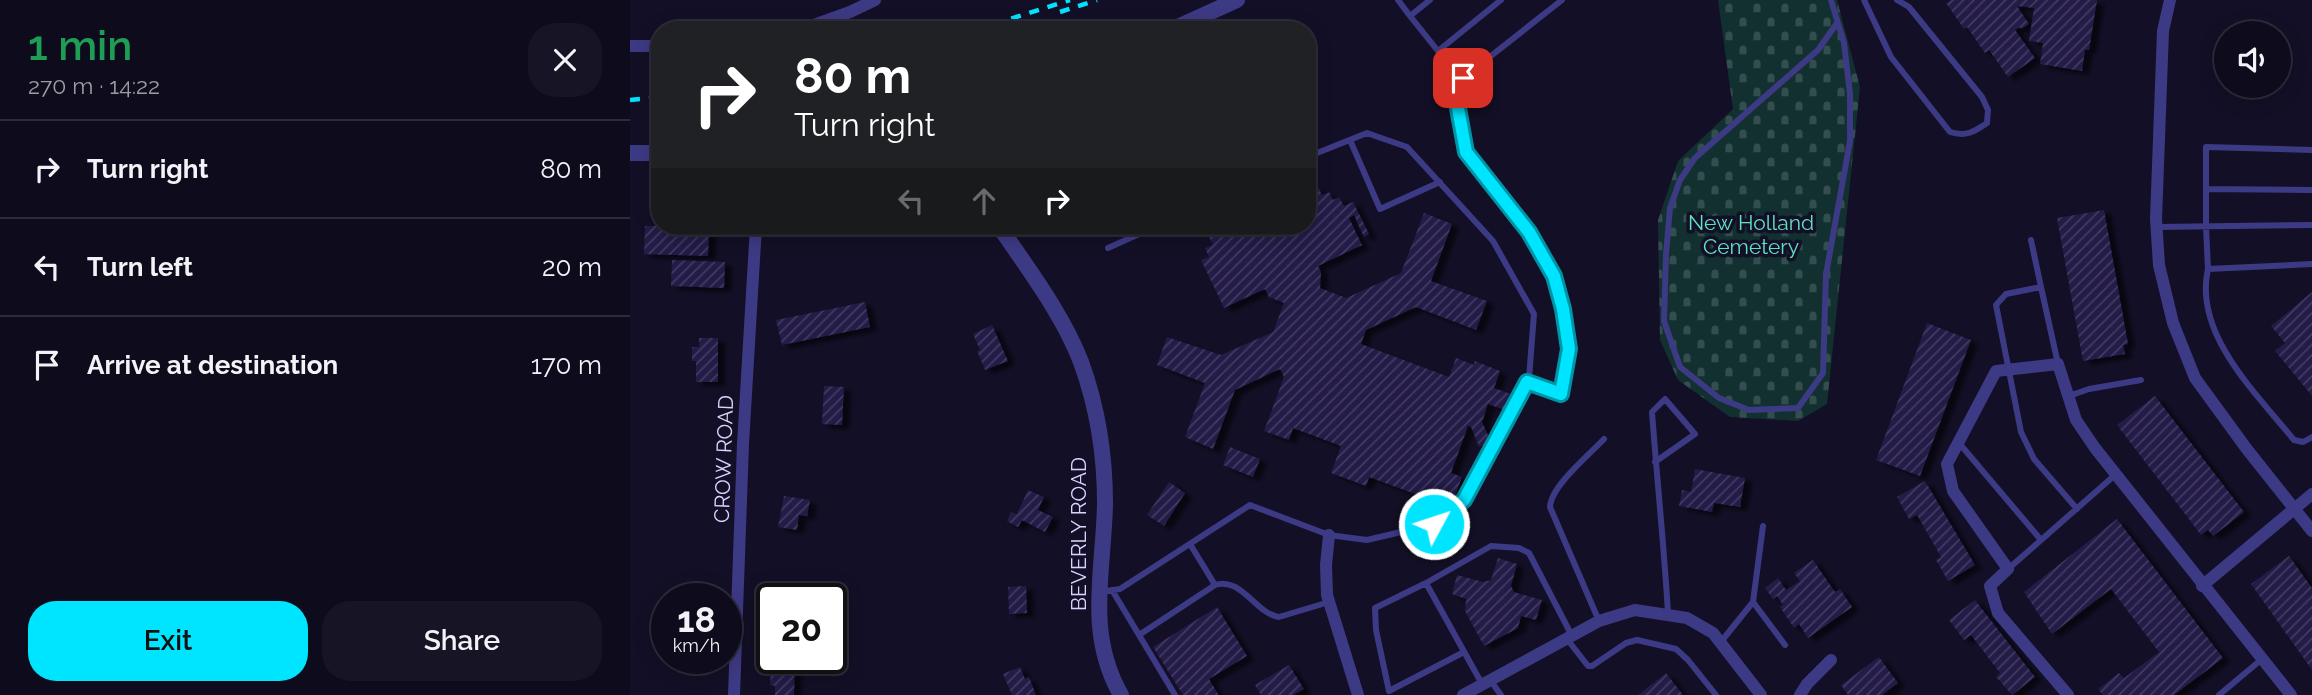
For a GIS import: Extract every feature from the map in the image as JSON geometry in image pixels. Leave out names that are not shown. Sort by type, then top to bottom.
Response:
[{"type":"street","points":[[825,21],[875,0]]},
{"type":"street","points":[[1196,21],[1237,0]]},
{"type":"street","points":[[2171,0],[2163,31],[2157,227],[2159,265],[2173,323],[2195,378],[2312,531]]},
{"type":"street","points":[[630,46],[651,46]]},
{"type":"street","points":[[630,153],[651,153]]},
{"type":"street","name":"CROW ROAD","points":[[734,695],[743,444],[755,235]]},
{"type":"street","name":"BEVERLY ROAD","points":[[1005,235],[1059,320],[1080,361],[1091,397],[1099,430],[1105,503],[1103,653],[1110,675],[1121,695]]},
{"type":"street","points":[[2068,695],[1998,612],[1990,586],[2008,569],[1953,491],[1947,464],[1996,371],[2058,364],[2076,420],[2115,475],[2289,694]]},
{"type":"street","points":[[2203,586],[2312,494]]},
{"type":"street","points":[[1329,535],[1326,565],[1329,602],[1358,695]]},
{"type":"street","points":[[1463,695],[1599,621],[1634,610],[1668,613],[1687,618],[1713,634],[1762,695]]},
{"type":"street","points":[[1807,691],[1831,660]]},
{"type":"lane","points":[[1398,0],[1461,81]]},
{"type":"lane","points":[[1410,16],[1430,0]]},
{"type":"lane","points":[[1438,51],[1501,0]]},
{"type":"lane","points":[[1527,382],[1561,394],[1569,349],[1563,309],[1554,276],[1529,232],[1466,152],[1455,92],[1461,81],[1562,0]]},
{"type":"lane","points":[[1831,0],[1846,56],[1850,94],[1850,141],[1826,274],[1823,373],[1798,408],[1749,410],[1719,398],[1680,367],[1664,321],[1670,208],[1680,180],[1695,158],[1818,50],[1837,23]]},
{"type":"lane","points":[[1864,0],[1891,57],[1950,132],[1964,136],[1975,131],[1987,122],[1988,110],[1982,97],[1909,7],[1897,0]]},
{"type":"lane","points":[[1105,591],[1120,589],[1250,505],[1329,535],[1367,540],[1434,524],[1464,500],[1527,382],[1534,314],[1493,241],[1440,182],[1407,147],[1367,133],[1316,153]]},
{"type":"lane","points":[[1350,140],[1380,209],[1440,182]]},
{"type":"lane","points":[[2312,150],[2206,147],[2208,269],[2205,281],[2206,307],[2231,363],[2294,440],[2303,442],[2312,437]]},
{"type":"lane","points":[[2206,189],[2312,190]]},
{"type":"lane","points":[[2157,227],[2312,225]]},
{"type":"lane","points":[[1108,248],[1137,235]]},
{"type":"lane","points":[[2031,240],[2058,364]]},
{"type":"lane","points":[[2208,269],[2312,264]]},
{"type":"lane","points":[[2041,287],[2006,294],[1996,306],[2021,432],[2034,459],[2077,509]]},
{"type":"lane","points":[[2067,396],[2089,389],[2141,380]]},
{"type":"lane","points":[[1656,462],[1695,434],[1665,399],[1652,412],[1668,613]]},
{"type":"lane","points":[[1599,621],[1550,507],[1550,498],[1604,439]]},
{"type":"lane","points":[[1959,443],[2040,540]]},
{"type":"lane","points":[[2008,569],[2115,475]]},
{"type":"lane","points":[[1720,643],[1753,602],[1763,526]]},
{"type":"lane","points":[[1190,544],[1215,585]]},
{"type":"lane","points":[[1464,652],[1390,691],[1376,630],[1375,608],[1491,546],[1519,548],[1529,553],[1569,637],[1588,666],[1626,643],[1637,640],[1676,649],[1716,695]]},
{"type":"lane","points":[[1139,635],[1215,585],[1225,583],[1236,587],[1271,616],[1279,617],[1329,602]]},
{"type":"lane","points":[[1426,583],[1464,652],[1486,682],[1502,695]]},
{"type":"lane","points":[[1105,591],[1139,635],[1175,695]]},
{"type":"lane","points":[[1753,602],[1785,645]]},
{"type":"lane","points":[[2218,695],[2262,659]]},
{"type":"green space","name":"New Holland Cemetery","points":[[1718,0],[1837,0],[1860,87],[1827,404],[1798,421],[1730,417],[1678,380],[1660,340],[1658,220],[1678,161],[1733,109]]},
{"type":"building","points":[[1951,0],[2097,0],[2089,50],[2085,50],[2082,71],[2040,64],[2043,43],[2029,41],[2034,8],[2017,6],[2029,24],[2015,30],[2035,58],[2008,77],[1989,50],[1985,53],[1967,27],[1964,29],[1946,3]]},
{"type":"building","points":[[1316,188],[1322,195],[1329,192],[1333,200],[1339,197],[1344,206],[1353,202],[1369,234],[1364,237],[1354,215],[1349,218],[1362,245],[1318,266],[1321,272],[1320,288],[1346,298],[1401,273],[1424,213],[1452,224],[1431,281],[1487,301],[1476,330],[1416,307],[1366,330],[1361,344],[1449,377],[1456,358],[1474,365],[1475,361],[1500,371],[1494,388],[1511,394],[1505,410],[1488,404],[1482,422],[1491,442],[1479,447],[1471,427],[1468,426],[1451,473],[1462,477],[1453,501],[1447,499],[1445,505],[1369,477],[1366,486],[1331,473],[1341,446],[1293,428],[1289,440],[1264,431],[1284,377],[1280,369],[1235,390],[1213,449],[1185,437],[1205,383],[1157,365],[1167,337],[1221,355],[1273,332],[1284,303],[1269,297],[1265,289],[1224,308],[1201,260],[1209,257],[1205,248],[1213,245],[1209,237],[1316,235]]},
{"type":"building","points":[[2104,210],[2128,344],[2123,345],[2125,354],[2083,361],[2057,218]]},
{"type":"building","points":[[645,226],[651,226],[651,235],[709,235],[708,256],[644,254]]},
{"type":"building","points":[[672,260],[725,262],[724,288],[671,286]]},
{"type":"building","points":[[2312,292],[2312,396],[2275,351],[2285,343],[2271,326]]},
{"type":"building","points":[[865,302],[870,327],[782,345],[776,320]]},
{"type":"building","points":[[1927,323],[1971,340],[1920,476],[1876,460]]},
{"type":"building","points":[[992,325],[1008,361],[985,370],[973,334]]},
{"type":"building","points":[[699,338],[718,338],[718,382],[696,382],[696,361],[692,361],[692,347],[699,347]]},
{"type":"building","points":[[824,386],[844,387],[842,425],[822,424]]},
{"type":"building","points":[[2155,396],[2244,512],[2213,536],[2208,530],[2201,535],[2117,425]]},
{"type":"building","points":[[1230,447],[1260,459],[1253,477],[1223,465]]},
{"type":"building","points":[[1695,469],[1745,478],[1740,507],[1714,503],[1712,512],[1679,506],[1682,490],[1691,492]]},
{"type":"building","points":[[1925,481],[1975,565],[1948,581],[1936,560],[1941,557],[1917,515],[1909,519],[1897,497]]},
{"type":"building","points":[[1169,482],[1185,493],[1164,526],[1147,515]]},
{"type":"building","points":[[1028,490],[1044,497],[1038,510],[1053,517],[1045,532],[1022,520],[1018,527],[1007,521],[1011,512],[1017,514]]},
{"type":"building","points":[[784,496],[810,500],[807,516],[799,515],[797,530],[778,527]]},
{"type":"building","points":[[2117,519],[2223,658],[2174,695],[2103,695],[2098,689],[2119,673],[2124,678],[2159,652],[2111,589],[2052,634],[2024,592]]},
{"type":"building","points":[[2289,556],[2312,588],[2312,670],[2251,584]]},
{"type":"building","points":[[1498,558],[1517,564],[1511,586],[1514,592],[1542,600],[1536,620],[1521,616],[1518,628],[1484,646],[1465,611],[1466,599],[1452,594],[1457,575],[1483,582],[1491,580]]},
{"type":"building","points":[[1813,560],[1835,592],[1840,589],[1852,607],[1808,638],[1799,624],[1794,628],[1780,607],[1783,605],[1777,596],[1773,599],[1765,588],[1778,578],[1786,590],[1800,581],[1794,573]]},
{"type":"building","points":[[1026,586],[1027,613],[1009,614],[1008,587]]},
{"type":"building","points":[[1975,600],[2035,677],[2012,695],[1996,677],[2000,673],[1971,635],[1964,640],[1949,620]]},
{"type":"building","points":[[1217,607],[1247,656],[1209,679],[1217,695],[1183,695],[1153,647]]},
{"type":"building","points":[[1879,657],[1898,683],[1882,695],[1848,695],[1841,685]]},
{"type":"building","points":[[1289,665],[1304,689],[1293,695],[1261,695],[1255,685]]},
{"type":"building","points":[[1020,667],[1025,679],[1029,677],[1036,695],[1012,695],[1003,674]]},
{"type":"building","points":[[1666,673],[1683,695],[1638,695]]},
{"type":"building","points":[[770,674],[795,674],[794,695],[775,695],[775,686],[770,685]]},
{"type":"railway","points":[[1004,21],[1070,0]]},
{"type":"railway","points":[[1060,12],[1097,0]]},
{"type":"railway","points":[[630,100],[651,98]]},
{"type":"route","points":[[1434,524],[1464,500],[1527,382],[1561,394],[1569,349],[1563,309],[1554,276],[1529,232],[1466,152],[1455,92],[1463,78]]}]
